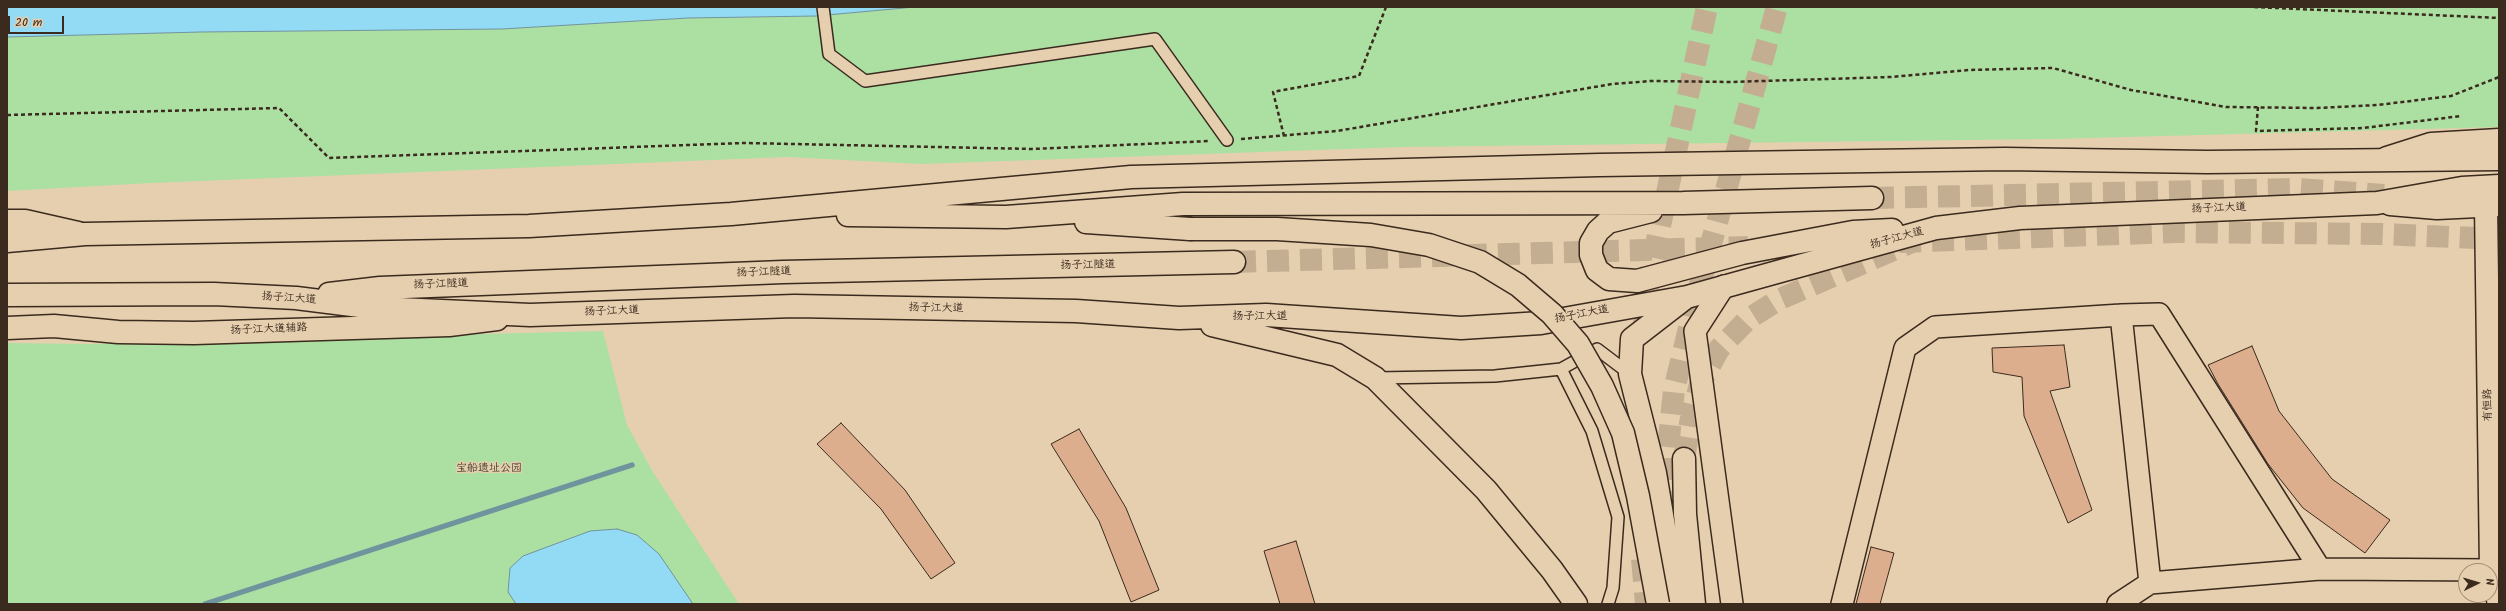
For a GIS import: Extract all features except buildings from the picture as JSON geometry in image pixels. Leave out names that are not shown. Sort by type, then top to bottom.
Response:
[{"type":"main road","points":[[2382,160],[2431,144],[2499,140]]},
{"type":"main road","points":[[7,241],[85,234],[529,226],[731,214],[1131,177],[1599,165],[1973,160],[2207,162],[2499,159]]},
{"type":"main road","name":"扬子江大道","points":[[7,295],[214,294],[296,298],[376,308],[530,315],[794,306],[1076,311],[1179,318],[1266,315],[1461,328],[1541,323],[1687,297],[1936,228],[2020,218],[2377,203],[2462,188],[2499,186]]},
{"type":"main road","points":[[1006,217],[1183,204],[1683,203],[1872,198]]},
{"type":"main road","points":[[1683,203],[1608,222],[1598,231],[1591,244],[1591,255],[1597,270],[1610,279],[1637,281],[1742,253],[1854,232],[1936,228]]},
{"type":"main road","points":[[2377,203],[2437,208],[2492,206]]},
{"type":"main road","name":"有恒路","points":[[2491,563],[2492,206]]},
{"type":"main road","points":[[731,214],[1006,217],[1190,229],[1277,229],[1371,235],[1429,245],[1480,262],[1518,285],[1552,314],[1578,344],[1602,386],[1623,433],[1638,496],[1658,604]]},
{"type":"main road","points":[[7,221],[25,221],[85,234]]},
{"type":"main road","name":"扬子江隧道","points":[[296,298],[380,288],[743,273],[1234,262]]},
{"type":"main road","points":[[1677,604],[1655,473],[1630,374],[1632,339],[1687,297]]},
{"type":"main road","name":"扬子江大道辅路","points":[[7,328],[54,326],[118,332],[194,333],[449,325],[530,315]]},
{"type":"main road","points":[[1179,318],[1337,354],[1375,378],[1486,490],[1552,570],[1576,604]]},
{"type":"main road","points":[[1684,459],[1685,514],[1694,604]]},
{"type":"street","points":[[1724,286],[1695,331],[1732,604]]},
{"type":"street","points":[[1842,604],[1905,348],[1935,327],[2121,315],[2159,314],[2320,569]]},
{"type":"street","points":[[2121,315],[2150,583]]},
{"type":"street","points":[[2118,604],[2150,583],[2320,569],[2458,570]]},
{"type":"lane","points":[[823,7],[828,54],[865,81],[1155,39],[1227,140]]},
{"type":"lane","points":[[1375,378],[1495,376],[1561,369],[1597,349],[1630,374]]},
{"type":"lane","points":[[1561,369],[1592,431],[1618,517],[1612,588],[1608,604]]},
{"type":"path","points":[[1284,136],[1273,92],[1359,76],[1386,7]]},
{"type":"path","points":[[2254,7],[2499,18]]},
{"type":"path","points":[[7,115],[280,108],[329,158],[744,143],[1033,149],[1284,136],[1337,130],[1612,84],[1651,81],[1730,82],[1890,77],[1969,70],[2054,68],[2131,90],[2226,107],[2258,107],[2378,105],[2451,96],[2499,77]]},
{"type":"path","points":[[2258,107],[2256,131],[2363,128],[2460,116]]},
{"type":"green space","points":[[915,7],[2499,7],[2499,127],[2052,139],[1403,147],[921,164],[787,157],[151,183],[7,191],[7,37],[201,32],[502,29],[688,18],[816,16]]},
{"type":"green space","name":"宝船遗址公园","points":[[603,331],[627,425],[653,472],[739,604],[7,604],[7,343],[87,344]]},
{"type":"water","points":[[7,7],[915,7],[816,16],[688,18],[502,29],[201,32],[7,37]]},
{"type":"water","points":[[617,529],[637,535],[659,554],[693,604],[516,604],[508,592],[510,568],[523,556],[590,531]]},
{"type":"waterway","points":[[205,604],[632,465]]},
{"type":"tunnel","points":[[1644,323],[1649,277],[1707,7]]},
{"type":"tunnel","points":[[1668,513],[1667,458],[1674,390],[1699,287],[1777,7]]},
{"type":"tunnel","points":[[1872,198],[2297,189],[2384,195]]},
{"type":"tunnel","points":[[1899,242],[2176,232],[2381,234],[2499,239]]},
{"type":"tunnel","points":[[1684,459],[1690,423],[1700,384],[1719,349],[1748,319],[1780,299],[1912,242]]},
{"type":"tunnel","points":[[1234,262],[1748,247]]},
{"type":"tunnel","points":[[1642,559],[1646,604]]}]
